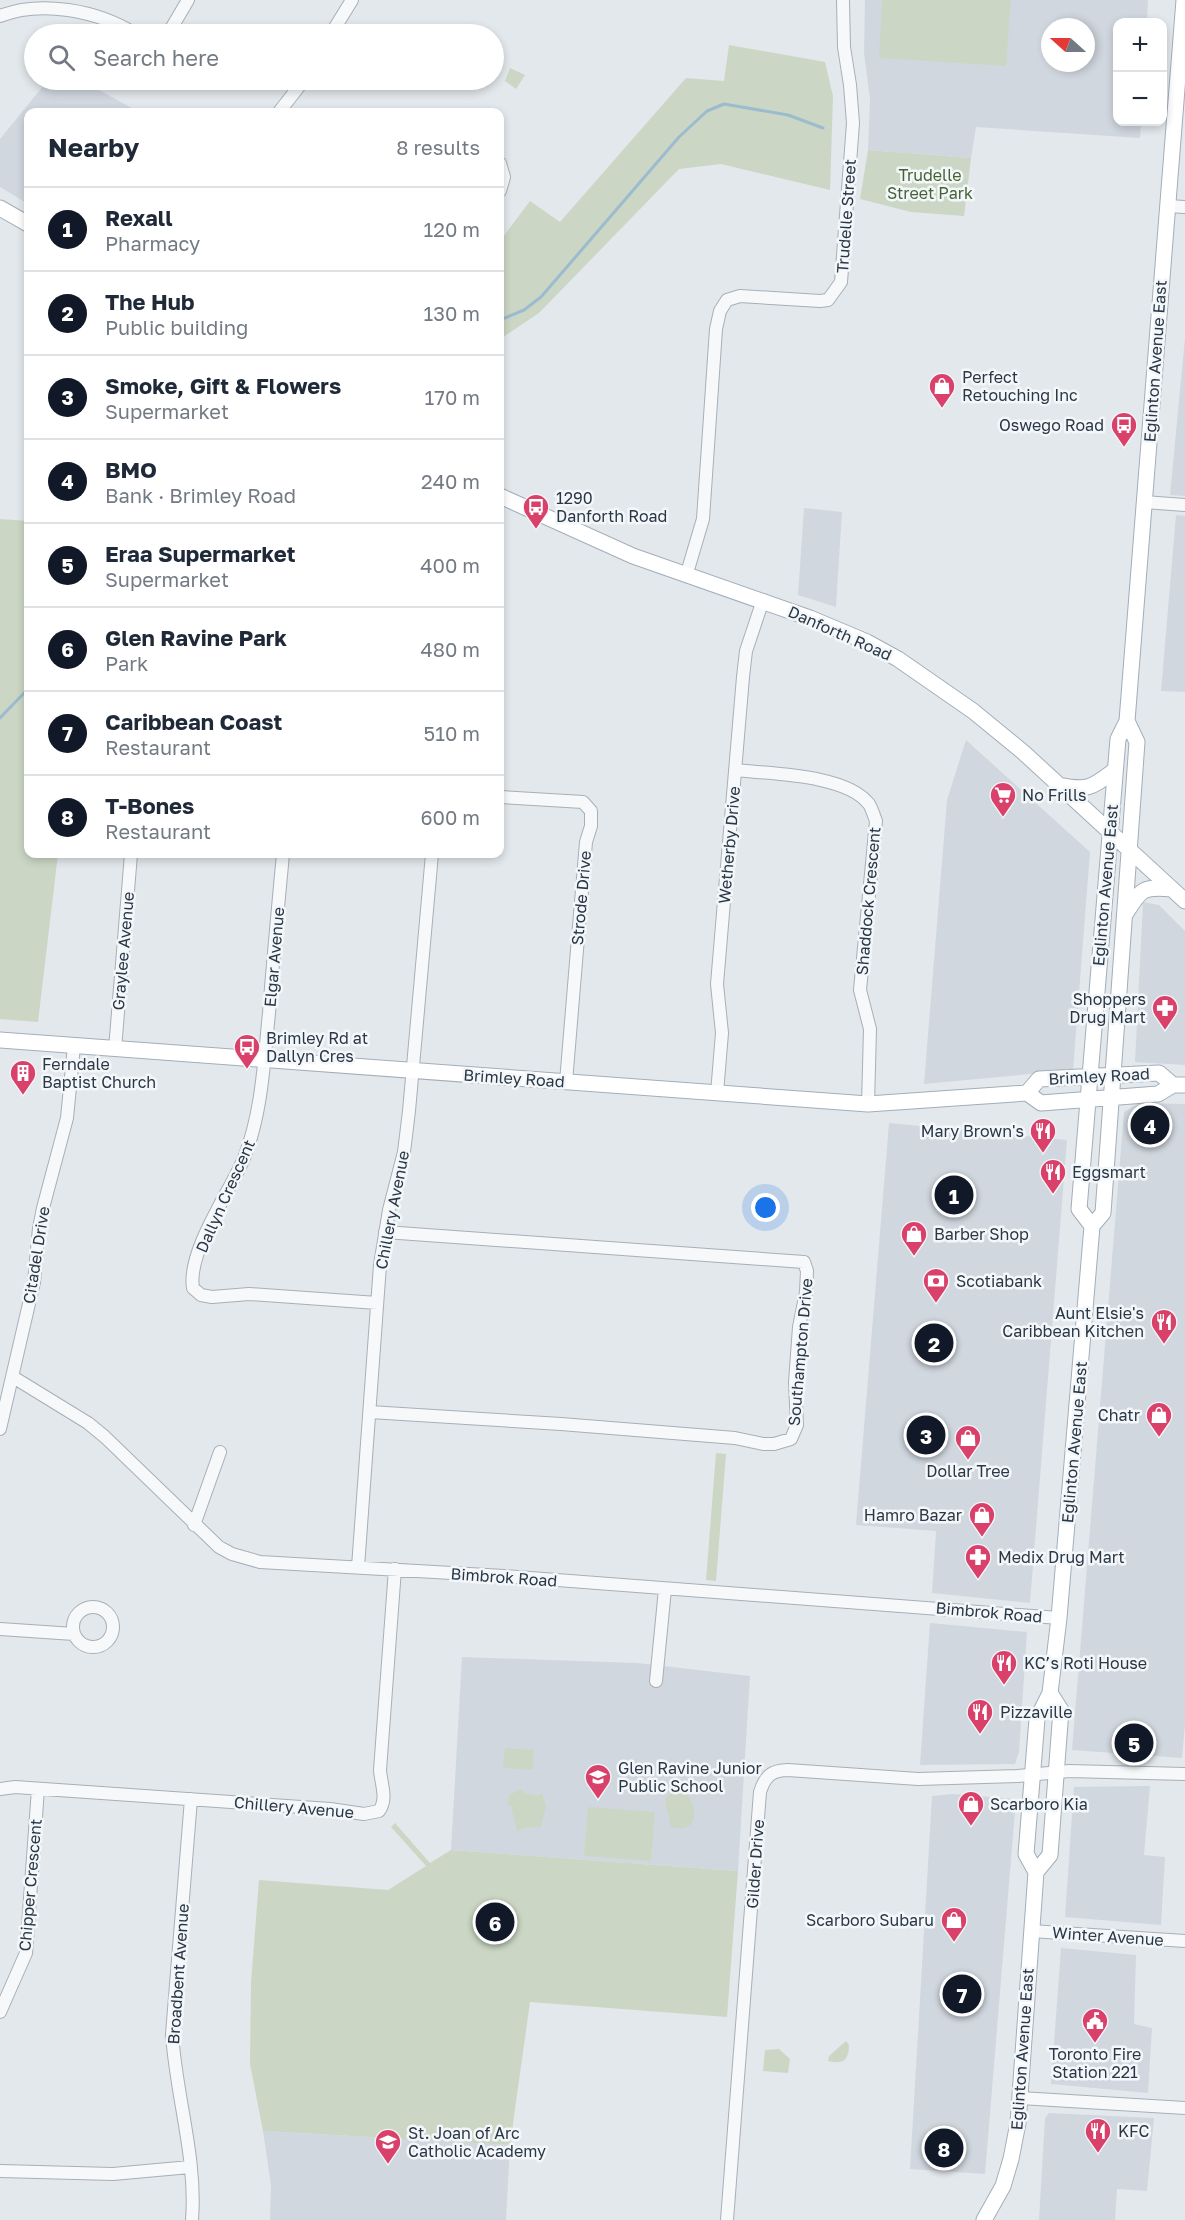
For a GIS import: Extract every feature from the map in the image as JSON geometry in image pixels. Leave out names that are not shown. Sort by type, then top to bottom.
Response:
[{"type":"main road","name":"Eglinton Avenue East","points":[[1092,1226],[1079,1209],[1118,739],[1127,721],[1184,0]]},
{"type":"main road","points":[[0,208],[24,222]]},
{"type":"main road","name":"Danforth Road","points":[[504,498],[633,556],[687,573],[829,625],[898,659],[987,722],[1185,901]]},
{"type":"main road","name":"Eglinton Avenue East","points":[[984,2220],[1003,2186],[1018,2123],[1036,1872],[1026,1854],[1037,1719],[1050,1693],[1059,1618],[1092,1226],[1103,1214],[1137,742],[1127,721]]},
{"type":"main road","points":[[1058,785],[1082,789],[1096,785],[1115,770]]},
{"type":"main road","points":[[1124,916],[1142,890],[1152,887],[1172,889]]},
{"type":"main road","name":"Brimley Road","points":[[0,1040],[868,1104],[1027,1093],[1041,1103],[1158,1094],[1179,1085]]},
{"type":"main road","name":"Brimley Road","points":[[1027,1093],[1039,1079],[1160,1073],[1179,1085]]},
{"type":"main road","name":"Eglinton Avenue East","points":[[1036,1872],[1050,1855],[1061,1710],[1050,1693]]},
{"type":"street","points":[[174,24],[188,0]]},
{"type":"street","points":[[337,24],[352,0]]},
{"type":"street","name":"Trudelle Street","points":[[687,573],[704,519],[716,329],[720,311],[727,300],[740,296],[828,300],[841,282],[853,123],[844,47],[843,0]]},
{"type":"street","points":[[0,16],[7,10],[36,1],[71,4],[116,24]]},
{"type":"street","points":[[282,108],[296,90]]},
{"type":"street","points":[[1167,206],[1185,207]]},
{"type":"street","points":[[1144,502],[1185,505]]},
{"type":"street","name":"Wetherby Drive","points":[[717,1094],[722,1033],[717,984],[746,651],[763,600]]},
{"type":"street","name":"Shaddock Crescent","points":[[735,770],[822,781],[858,795],[868,803],[873,812],[876,821],[860,990],[870,1029],[868,1104]]},
{"type":"street","name":"Strode Drive","points":[[504,797],[583,802],[591,811],[591,826],[586,842],[566,1082]]},
{"type":"street","name":"Graylee Avenue","points":[[115,1049],[131,858]]},
{"type":"street","name":"Elgar Avenue","points":[[264,1060],[283,858]]},
{"type":"street","name":"Chillery Avenue","points":[[358,1567],[377,1303],[386,1232],[404,1152],[432,858]]},
{"type":"street","name":"Citadel Drive","points":[[0,1429],[34,1282],[43,1208],[67,1118],[74,1046]]},
{"type":"street","name":"Dallyn Crescent","points":[[264,1060],[252,1135],[243,1160],[215,1212],[193,1271],[191,1279],[193,1288],[201,1295],[212,1298],[249,1294],[377,1303]]},
{"type":"street","name":"Southampton Drive","points":[[370,1412],[735,1438],[774,1444],[791,1439],[797,1425],[795,1382],[799,1328],[806,1292],[807,1271],[804,1262],[386,1232]]},
{"type":"street","name":"Bimbrok Road","points":[[13,1377],[78,1417],[105,1437],[219,1547],[232,1554],[260,1562],[395,1569],[1059,1618]]},
{"type":"street","points":[[194,1525],[220,1452]]},
{"type":"street","name":"Chillery Avenue","points":[[0,1789],[15,1787],[190,1799],[330,1809],[364,1814],[379,1811],[383,1806],[384,1798],[380,1770],[395,1569]]},
{"type":"street","points":[[656,1680],[665,1589]]},
{"type":"street","points":[[0,1629],[74,1634]]},
{"type":"street","name":"Gilder Drive","points":[[727,2220],[759,1805],[764,1780],[775,1772],[788,1770],[918,1779],[1032,1775]]},
{"type":"street","points":[[1032,1775],[1107,1771],[1185,1774]]},
{"type":"street","name":"Chipper Crescent","points":[[0,2012],[26,1953],[38,1789]]},
{"type":"street","name":"Broadbent Avenue","points":[[190,1799],[172,2034],[174,2064],[190,2167],[192,2220]]},
{"type":"street","name":"Winter Avenue","points":[[1031,1931],[1185,1941]]},
{"type":"street","points":[[1020,2098],[1185,2109]]},
{"type":"street","points":[[0,2171],[113,2174],[190,2167]]},
{"type":"shaded area","points":[[865,0],[1148,0],[1147,18],[1113,18],[1113,126],[1141,126],[1140,138],[976,127],[971,158],[868,150],[870,99],[864,53]]},
{"type":"shaded area","points":[[40,90],[99,90],[132,108],[25,108]]},
{"type":"shaded area","points":[[24,110],[24,202],[0,187],[0,139]]},
{"type":"shaded area","points":[[1185,338],[1185,496],[1170,495]]},
{"type":"shaded area","points":[[804,508],[842,512],[836,607],[798,595]]},
{"type":"shaded area","points":[[1176,515],[1185,516],[1185,692],[1161,691]]},
{"type":"shaded area","points":[[966,740],[1090,852],[1073,1070],[924,1084],[947,800]]},
{"type":"shaded area","points":[[1143,902],[1159,905],[1185,931],[1185,1065],[1135,1062]]},
{"type":"shaded area","points":[[1139,1103],[1185,1104],[1185,1724],[1182,1758],[1072,1750],[1124,1112]]},
{"type":"shaded area","points":[[889,1123],[1067,1140],[1030,1603],[932,1593],[936,1531],[856,1525]]},
{"type":"shaded area","points":[[930,1623],[1027,1632],[1019,1752],[1015,1764],[920,1765]]},
{"type":"shaded area","name":"Glen Ravine Junior Public School","points":[[462,1657],[637,1663],[750,1676],[738,1871],[451,1850]]},
{"type":"shaded area","points":[[1150,1786],[1144,1855],[1165,1857],[1161,1925],[1065,1917],[1074,1787]]},
{"type":"shaded area","points":[[952,1794],[1016,1799],[985,2174],[910,2169],[932,1796]]},
{"type":"shaded area","points":[[1061,1948],[1136,1955],[1134,2024],[1152,2028],[1148,2093],[1051,2084]]},
{"type":"shaded area","points":[[1049,2113],[1154,2118],[1147,2191],[1117,2189],[1115,2220],[1039,2220],[1045,2118]]},
{"type":"shaded area","name":"St. Joan of Arc Catholic Academy","points":[[263,2131],[510,2145],[506,2220],[270,2220],[271,2185]]},
{"type":"green space","points":[[882,0],[1011,0],[1006,66],[879,58]]},
{"type":"green space","points":[[729,45],[825,62],[833,96],[830,190],[721,164],[679,169],[539,313],[504,336],[504,236],[530,201],[560,222],[686,78],[724,81]]},
{"type":"green space","points":[[510,68],[525,75],[516,89],[505,81]]},
{"type":"green space","name":"Trudelle Street Park","points":[[868,150],[971,158],[964,216],[911,212],[860,199]]},
{"type":"green space","points":[[0,519],[24,521],[24,858],[58,858],[38,1022],[0,1019]]},
{"type":"green space","points":[[716,1453],[726,1454],[716,1581],[706,1580]]},
{"type":"green space","points":[[505,1748],[534,1750],[533,1770],[503,1768]]},
{"type":"green space","points":[[521,1789],[525,1793],[538,1796],[542,1792],[546,1807],[541,1827],[523,1828],[517,1832],[511,1806],[507,1805],[509,1795]]},
{"type":"green space","points":[[678,1789],[691,1801],[694,1808],[694,1820],[684,1828],[671,1828],[665,1800],[668,1795]]},
{"type":"green space","points":[[588,1807],[655,1812],[651,1861],[584,1856]]},
{"type":"green space","points":[[395,1823],[430,1863],[451,1850],[738,1871],[727,2017],[530,2002],[510,2145],[263,2131],[250,2064],[251,1982],[259,1880],[388,1890],[426,1866],[391,1827]]},
{"type":"green space","points":[[846,2041],[849,2045],[846,2058],[841,2062],[828,2061],[829,2056]]},
{"type":"green space","points":[[779,2049],[790,2059],[788,2073],[763,2071],[765,2050]]},
{"type":"waterway","points":[[504,318],[524,310],[541,297],[679,137],[707,111],[724,104],[788,115],[823,128]]},
{"type":"waterway","points":[[0,718],[24,693]]},
{"type":"place","name":"Perfect Retouching Inc","points":[[942,409]]},
{"type":"place","name":"Oswego Road","points":[[1124,448]]},
{"type":"place","name":"1290 Danforth Road","points":[[536,530]]},
{"type":"place","name":"No Frills","points":[[1003,818]]},
{"type":"place","name":"Shoppers Drug Mart","points":[[1165,1031]]},
{"type":"place","name":"Brimley Rd at Dallyn Cres","points":[[247,1070]]},
{"type":"place","name":"Ferndale Baptist Church","points":[[23,1096]]},
{"type":"place","name":"BMO","points":[[1150,1125]]},
{"type":"place","name":"Mary Brown's","points":[[1043,1154]]},
{"type":"place","name":"Rexall","points":[[954,1195]]},
{"type":"place","name":"Eggsmart","points":[[1053,1195]]},
{"type":"place","name":"Barber Shop","points":[[914,1257]]},
{"type":"place","name":"Scotiabank","points":[[936,1304]]},
{"type":"place","name":"The Hub","points":[[934,1343]]},
{"type":"place","name":"Aunt Elsie's Caribbean Kitchen","points":[[1164,1345]]},
{"type":"place","name":"Smoke, Gift & Flowers","points":[[926,1435]]},
{"type":"place","name":"Chatr","points":[[1159,1438]]},
{"type":"place","name":"Dollar Tree","points":[[968,1461]]},
{"type":"place","name":"Hamro Bazar","points":[[982,1538]]},
{"type":"place","name":"Medix Drug Mart","points":[[978,1580]]},
{"type":"place","name":"KC’s Roti House","points":[[1004,1686]]},
{"type":"place","name":"Pizzaville","points":[[980,1735]]},
{"type":"place","name":"Eraa Supermarket","points":[[1134,1743]]},
{"type":"place","name":"Glen Ravine Junior Public School","points":[[598,1800]]},
{"type":"place","name":"Scarboro Kia","points":[[971,1827]]},
{"type":"place","name":"Glen Ravine Park","points":[[495,1922]]},
{"type":"place","name":"Scarboro Subaru","points":[[954,1943]]},
{"type":"place","name":"Caribbean Coast","points":[[962,1994]]},
{"type":"place","name":"Toronto Fire Station 221","points":[[1095,2044]]},
{"type":"place","name":"T-Bones","points":[[944,2148]]},
{"type":"place","name":"KFC","points":[[1098,2154]]},
{"type":"place","name":"St. Joan of Arc Catholic Academy","points":[[388,2165]]}]
